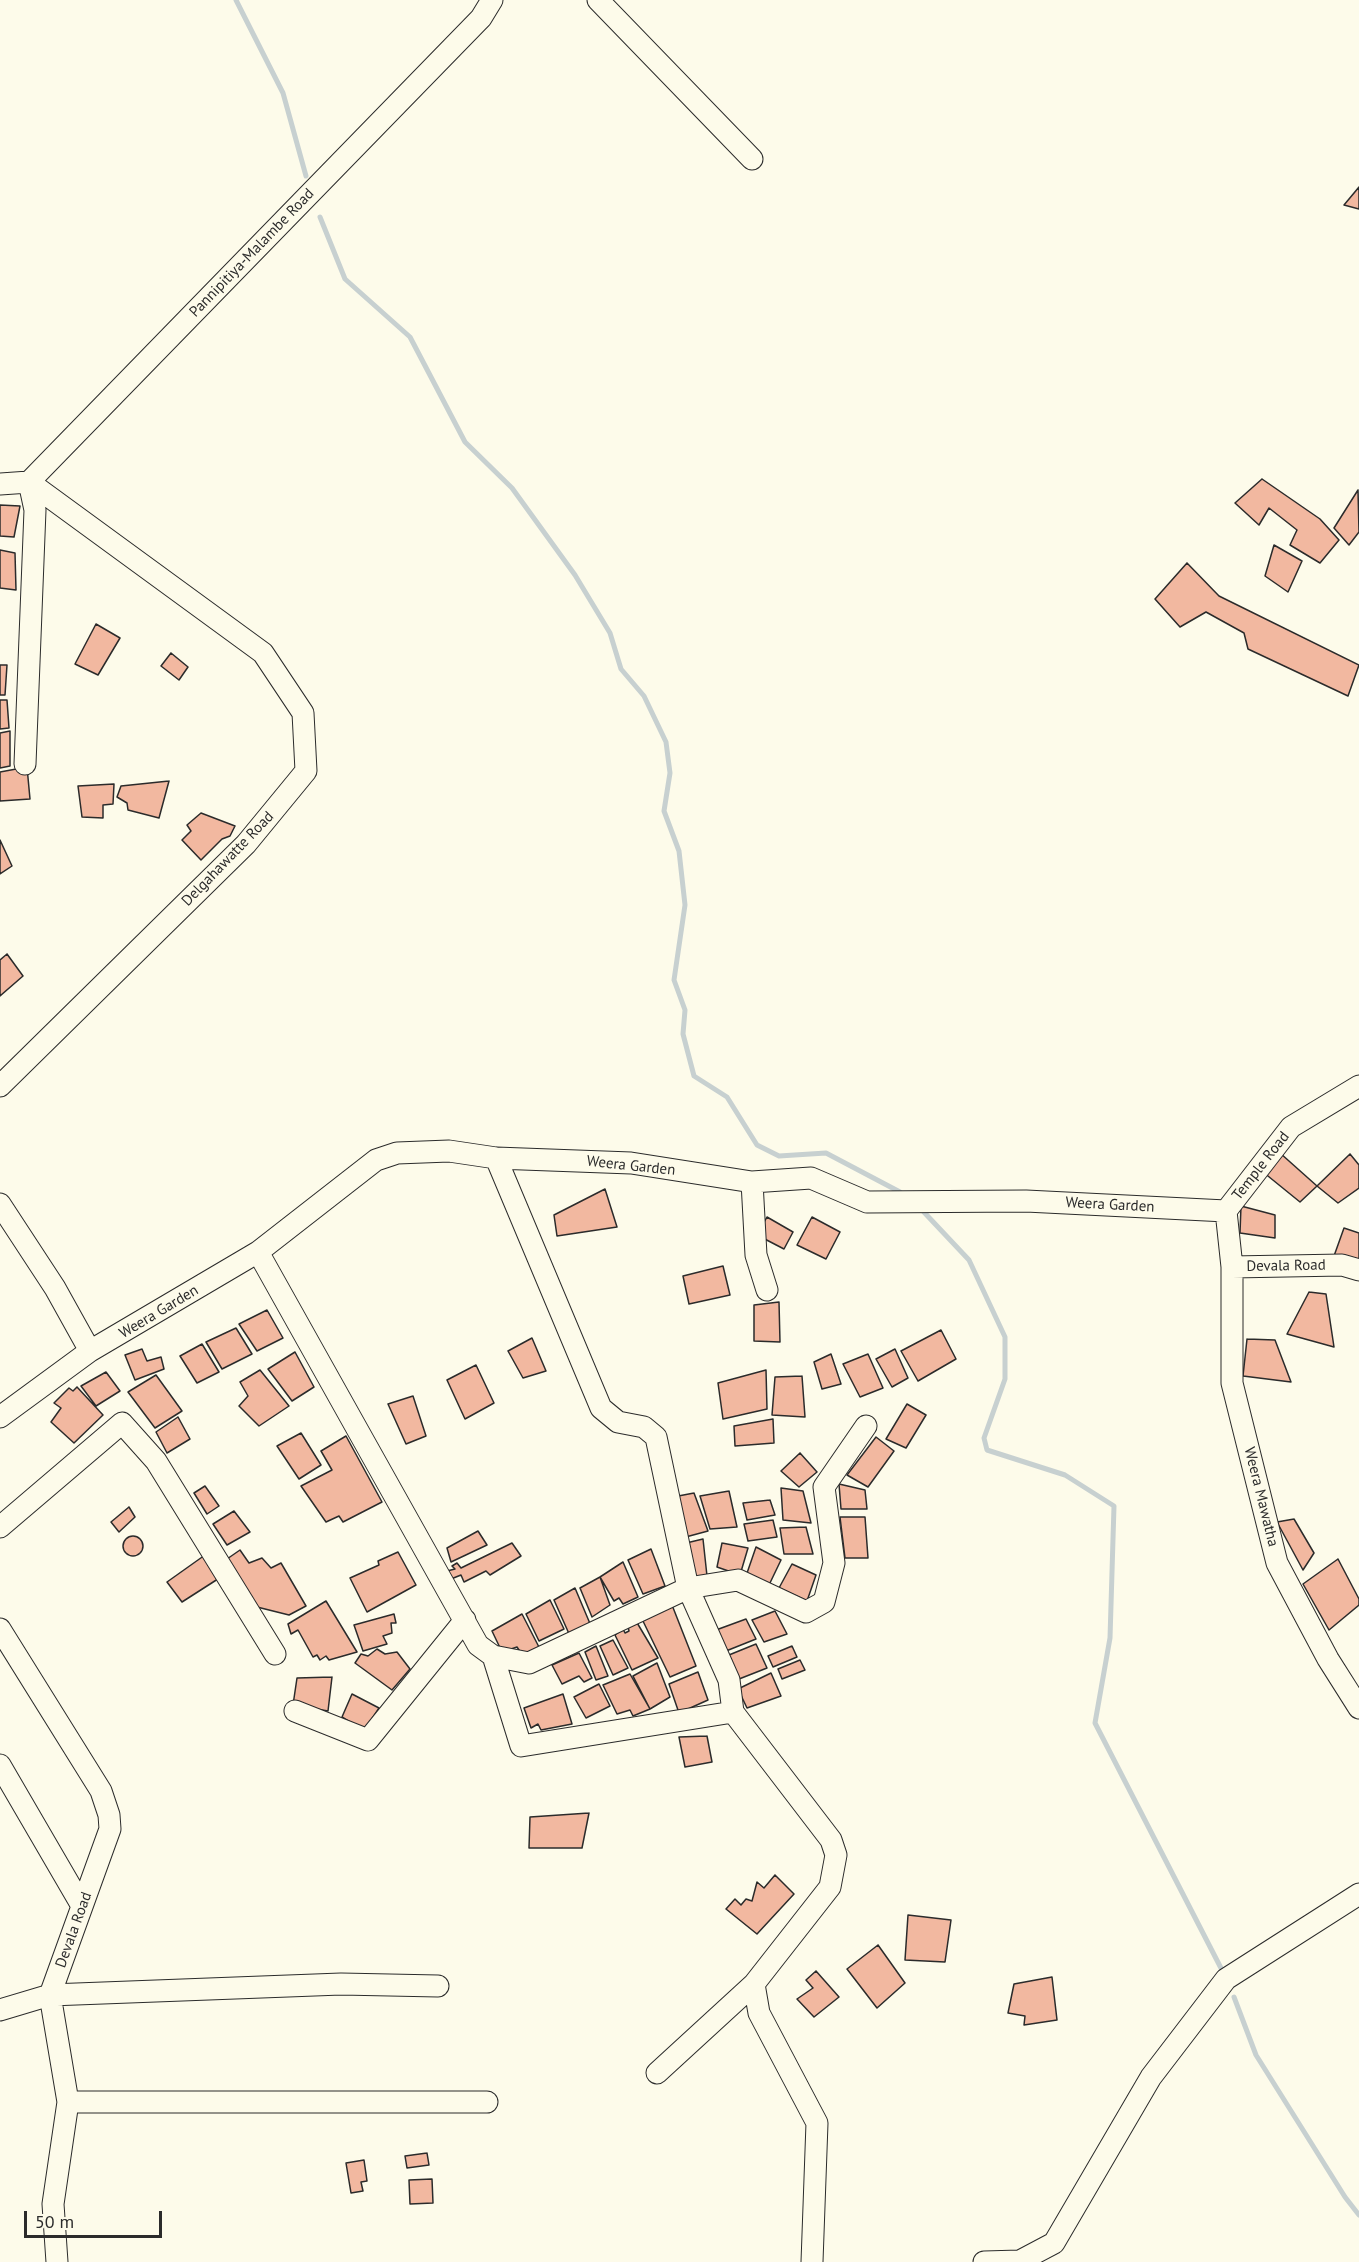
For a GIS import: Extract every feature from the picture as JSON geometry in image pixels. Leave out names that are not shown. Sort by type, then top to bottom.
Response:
[{"type":"street","name":"Pannipitiya-Malambe Road","points":[[29,482],[481,18],[492,0]]},
{"type":"street","points":[[598,0],[752,159]]},
{"type":"street","points":[[0,484],[29,482],[35,510],[25,764]]},
{"type":"street","name":"Delgahawatte Road","points":[[0,1086],[246,844],[306,771],[303,713],[263,653],[29,482]]},
{"type":"street","name":"Temple Road","points":[[1226,1211],[1291,1127],[1359,1086]]},
{"type":"street","name":"Weera Garden","points":[[0,1417],[90,1351],[258,1252],[376,1160],[397,1153],[449,1150],[496,1158],[631,1163],[752,1182],[811,1178],[867,1202],[1026,1201],[1226,1211]]},
{"type":"street","points":[[496,1158],[601,1408],[618,1422],[644,1428],[656,1437],[688,1588],[729,1680],[733,1712],[831,1840],[836,1855],[830,1887],[754,1984],[657,2073]]},
{"type":"street","points":[[752,1182],[756,1255],[767,1290]]},
{"type":"street","points":[[0,1204],[56,1288],[90,1351]]},
{"type":"street","name":"Devala Road","points":[[1226,1211],[1232,1267],[1342,1264],[1359,1270]]},
{"type":"street","points":[[258,1252],[478,1645],[493,1656],[529,1663],[688,1588],[738,1580],[806,1612],[824,1602],[834,1563],[824,1487],[866,1426]]},
{"type":"street","name":"Weera Mawatha","points":[[1232,1267],[1232,1383],[1277,1563],[1328,1659],[1359,1708]]},
{"type":"street","points":[[0,1527],[122,1423],[156,1461],[275,1654]]},
{"type":"street","points":[[296,1711],[368,1740],[465,1620]]},
{"type":"street","name":"Devala Road","points":[[0,1629],[101,1791],[109,1815],[110,1829],[50,1995],[68,2102],[53,2204],[57,2262]]},
{"type":"street","points":[[493,1656],[521,1746],[733,1712]]},
{"type":"street","points":[[0,1765],[82,1906]]},
{"type":"street","points":[[984,2262],[1020,2261],[1054,2243],[1151,2077],[1226,1979],[1359,1894]]},
{"type":"street","points":[[0,2010],[50,1995],[341,1984],[438,1986]]},
{"type":"street","points":[[754,1984],[759,2013],[818,2123],[812,2262]]},
{"type":"street","points":[[68,2102],[487,2102]]},
{"type":"building","points":[[1359,187],[1359,209],[1344,205]]},
{"type":"building","points":[[1262,479],[1320,519],[1339,540],[1320,563],[1290,545],[1297,530],[1269,508],[1259,525],[1235,503]]},
{"type":"building","points":[[1358,490],[1359,532],[1349,545],[1334,528]]},
{"type":"building","points":[[0,505],[20,506],[14,537],[0,536]]},
{"type":"building","points":[[1274,545],[1302,561],[1288,592],[1265,576]]},
{"type":"building","points":[[0,550],[15,553],[16,590],[0,588]]},
{"type":"building","points":[[1187,563],[1219,596],[1359,665],[1348,696],[1248,649],[1244,633],[1206,612],[1180,627],[1155,599]]},
{"type":"building","points":[[96,624],[120,638],[98,675],[75,664]]},
{"type":"building","points":[[171,653],[188,667],[179,680],[161,666]]},
{"type":"building","points":[[0,665],[7,665],[5,695],[0,695]]},
{"type":"building","points":[[0,700],[7,700],[9,728],[0,729]]},
{"type":"building","points":[[10,731],[10,766],[0,768],[0,733]]},
{"type":"building","points":[[27,767],[30,799],[0,801],[0,772]]},
{"type":"building","points":[[169,781],[159,818],[128,810],[127,803],[117,797],[121,786]]},
{"type":"building","points":[[114,784],[113,804],[103,805],[103,818],[82,817],[78,786]]},
{"type":"building","points":[[201,813],[235,826],[230,836],[222,839],[201,860],[182,840],[191,831],[187,825]]},
{"type":"building","points":[[0,840],[12,866],[0,874]]},
{"type":"building","points":[[7,954],[23,976],[0,996],[0,960]]},
{"type":"building","points":[[1280,1153],[1317,1186],[1300,1202],[1263,1172]]},
{"type":"building","points":[[1350,1154],[1359,1165],[1359,1188],[1338,1203],[1317,1186]]},
{"type":"building","points":[[605,1189],[617,1227],[557,1236],[554,1215]]},
{"type":"building","points":[[1241,1206],[1275,1215],[1275,1238],[1240,1233]]},
{"type":"building","points":[[767,1217],[793,1232],[784,1249],[757,1235]]},
{"type":"building","points":[[812,1217],[840,1232],[826,1259],[797,1245]]},
{"type":"building","points":[[1344,1228],[1359,1233],[1359,1265],[1334,1256]]},
{"type":"building","points":[[723,1266],[730,1295],[689,1304],[683,1276]]},
{"type":"building","points":[[1309,1292],[1326,1294],[1334,1347],[1287,1334]]},
{"type":"building","points":[[779,1302],[780,1342],[754,1341],[754,1305]]},
{"type":"building","points":[[267,1310],[283,1338],[257,1351],[239,1324]]},
{"type":"building","points":[[236,1328],[252,1354],[222,1369],[206,1342]]},
{"type":"building","points":[[941,1330],[956,1359],[918,1381],[901,1351]]},
{"type":"building","points":[[532,1338],[546,1371],[523,1378],[508,1351]]},
{"type":"building","points":[[1247,1339],[1275,1340],[1291,1382],[1243,1376]]},
{"type":"building","points":[[202,1344],[219,1372],[197,1383],[180,1356]]},
{"type":"building","points":[[142,1349],[147,1361],[161,1357],[164,1369],[135,1380],[125,1355]]},
{"type":"building","points":[[895,1349],[908,1378],[892,1387],[876,1359]]},
{"type":"building","points":[[295,1352],[314,1387],[292,1401],[268,1369]]},
{"type":"building","points":[[831,1354],[841,1384],[822,1389],[814,1362]]},
{"type":"building","points":[[868,1354],[883,1388],[860,1397],[843,1364]]},
{"type":"building","points":[[476,1365],[494,1403],[465,1419],[447,1380]]},
{"type":"building","points":[[260,1370],[289,1406],[259,1426],[239,1406],[248,1396],[240,1382]]},
{"type":"building","points":[[766,1370],[767,1409],[723,1419],[718,1383]]},
{"type":"building","points":[[106,1372],[120,1391],[96,1406],[81,1386]]},
{"type":"building","points":[[156,1375],[182,1411],[155,1428],[128,1392]]},
{"type":"building","points":[[802,1376],[805,1417],[772,1415],[775,1377]]},
{"type":"building","points":[[77,1387],[103,1415],[74,1443],[51,1422],[61,1408],[54,1403],[69,1388],[73,1391]]},
{"type":"building","points":[[413,1396],[426,1436],[406,1444],[388,1404]]},
{"type":"building","points":[[907,1404],[926,1415],[906,1448],[886,1439]]},
{"type":"building","points":[[178,1417],[190,1439],[167,1453],[156,1432]]},
{"type":"building","points":[[773,1419],[774,1443],[735,1446],[734,1426]]},
{"type":"building","points":[[301,1433],[321,1465],[299,1479],[277,1446]]},
{"type":"building","points":[[346,1436],[382,1502],[343,1522],[339,1516],[326,1522],[301,1486],[332,1470],[321,1451]]},
{"type":"building","points":[[876,1437],[894,1451],[868,1487],[847,1475]]},
{"type":"building","points":[[800,1453],[817,1472],[799,1487],[781,1471]]},
{"type":"building","points":[[839,1484],[865,1490],[867,1509],[841,1509]]},
{"type":"building","points":[[205,1486],[219,1506],[207,1514],[194,1493]]},
{"type":"building","points":[[781,1488],[803,1491],[811,1523],[783,1520]]},
{"type":"building","points":[[729,1491],[737,1527],[710,1529],[700,1496]]},
{"type":"building","points":[[694,1493],[708,1531],[682,1538],[673,1497]]},
{"type":"building","points":[[770,1500],[775,1515],[747,1520],[743,1503]]},
{"type":"building","points":[[129,1507],[135,1517],[119,1532],[111,1522]]},
{"type":"building","points":[[234,1511],[250,1532],[227,1545],[213,1524]]},
{"type":"building","points":[[840,1517],[865,1517],[868,1558],[845,1558]]},
{"type":"building","points":[[1294,1519],[1314,1553],[1303,1570],[1277,1522]]},
{"type":"building","points":[[773,1520],[777,1537],[748,1541],[744,1524]]},
{"type":"building","points":[[806,1527],[813,1554],[784,1554],[780,1528]]},
{"type":"building","points":[[478,1531],[487,1545],[451,1562],[447,1548]]},
{"type":"building","points":[[133,1536],[140,1539],[143,1546],[140,1553],[133,1556],[126,1553],[123,1546],[126,1539]]},
{"type":"building","points":[[703,1539],[707,1576],[689,1576],[682,1544]]},
{"type":"building","points":[[512,1543],[521,1556],[490,1575],[486,1571],[464,1582],[461,1575],[451,1579],[447,1571],[455,1569],[452,1566],[457,1563],[461,1568]]},
{"type":"building","points":[[722,1543],[748,1548],[740,1575],[717,1567]]},
{"type":"building","points":[[756,1547],[781,1560],[769,1585],[746,1576]]},
{"type":"building","points":[[651,1549],[665,1586],[643,1594],[628,1560]]},
{"type":"building","points":[[240,1550],[249,1563],[262,1558],[271,1568],[281,1563],[306,1606],[289,1615],[257,1607],[227,1559]]},
{"type":"building","points":[[398,1552],[416,1585],[367,1612],[350,1578],[379,1565],[378,1561]]},
{"type":"building","points":[[205,1555],[221,1577],[182,1602],[167,1582]]},
{"type":"building","points":[[1338,1559],[1359,1599],[1359,1605],[1329,1630],[1303,1584]]},
{"type":"building","points":[[623,1562],[638,1597],[623,1604],[619,1598],[614,1601],[600,1577]]},
{"type":"building","points":[[792,1564],[816,1575],[807,1601],[779,1588]]},
{"type":"building","points":[[600,1577],[610,1605],[592,1617],[580,1588]]},
{"type":"building","points":[[575,1588],[591,1626],[570,1636],[554,1600]]},
{"type":"building","points":[[550,1600],[564,1629],[539,1641],[526,1614]]},
{"type":"building","points":[[326,1601],[357,1652],[329,1660],[326,1656],[320,1660],[317,1655],[313,1657],[298,1630],[291,1634],[288,1624]]},
{"type":"building","points":[[672,1605],[696,1666],[670,1677],[642,1619]]},
{"type":"building","points":[[775,1611],[787,1634],[764,1642],[752,1620]]},
{"type":"building","points":[[394,1614],[396,1623],[391,1623],[392,1633],[383,1636],[387,1644],[363,1651],[354,1625]]},
{"type":"building","points":[[522,1614],[541,1651],[525,1659],[517,1647],[502,1652],[492,1631]]},
{"type":"building","points":[[746,1619],[756,1639],[726,1651],[716,1630]]},
{"type":"building","points":[[636,1621],[658,1658],[632,1670],[615,1635],[623,1629],[625,1633],[629,1631],[628,1627]]},
{"type":"building","points":[[613,1640],[628,1668],[613,1675],[600,1646]]},
{"type":"building","points":[[756,1644],[767,1668],[734,1681],[724,1657]]},
{"type":"building","points":[[596,1646],[608,1676],[596,1680],[585,1652]]},
{"type":"building","points":[[792,1646],[797,1657],[773,1667],[768,1656]]},
{"type":"building","points":[[377,1649],[385,1654],[397,1652],[410,1669],[392,1690],[355,1663],[361,1654],[368,1656]]},
{"type":"building","points":[[579,1653],[592,1678],[584,1682],[579,1676],[562,1684],[552,1665]]},
{"type":"building","points":[[800,1660],[805,1670],[782,1679],[778,1669]]},
{"type":"building","points":[[657,1663],[670,1697],[650,1709],[633,1676]]},
{"type":"building","points":[[698,1672],[708,1700],[679,1713],[669,1684]]},
{"type":"building","points":[[771,1673],[781,1696],[747,1708],[738,1689]]},
{"type":"building","points":[[630,1674],[650,1709],[633,1716],[630,1710],[617,1714],[603,1685]]},
{"type":"building","points":[[332,1677],[328,1711],[293,1705],[297,1678]]},
{"type":"building","points":[[599,1684],[610,1706],[586,1718],[574,1697]]},
{"type":"building","points":[[352,1694],[379,1708],[364,1731],[342,1717]]},
{"type":"building","points":[[563,1694],[572,1724],[541,1730],[538,1724],[531,1728],[524,1708]]},
{"type":"building","points":[[707,1736],[712,1762],[685,1767],[679,1737]]},
{"type":"building","points":[[589,1813],[582,1848],[529,1848],[530,1817]]},
{"type":"building","points":[[775,1875],[794,1894],[757,1934],[726,1909],[735,1899],[741,1905],[746,1899],[752,1901],[757,1882],[764,1888]]},
{"type":"building","points":[[908,1915],[951,1920],[945,1962],[905,1960]]},
{"type":"building","points":[[878,1945],[905,1983],[877,2008],[847,1969]]},
{"type":"building","points":[[816,1971],[839,1997],[814,2017],[797,1999],[813,1988],[806,1980]]},
{"type":"building","points":[[1052,1977],[1057,2020],[1024,2025],[1025,2016],[1008,2013],[1014,1984]]},
{"type":"building","points":[[427,2153],[429,2165],[407,2168],[405,2156]]},
{"type":"building","points":[[364,2160],[367,2181],[361,2182],[363,2191],[351,2193],[346,2163]]},
{"type":"building","points":[[432,2179],[433,2203],[410,2204],[409,2180]]},
{"type":"waterway","points":[[236,0],[283,93],[306,176]]},
{"type":"waterway","points":[[320,217],[345,279],[410,337],[465,442],[512,488],[575,575],[610,633],[621,669],[644,696],[666,742],[670,773],[664,811],[679,851],[685,905],[674,980],[685,1010],[683,1034],[694,1076],[727,1097],[757,1145],[779,1156],[826,1153],[900,1192]]},
{"type":"waterway","points":[[921,1209],[969,1260],[1005,1337],[1005,1379],[984,1438],[987,1450],[1065,1475],[1114,1506],[1110,1638],[1095,1723],[1224,1974]]},
{"type":"waterway","points":[[1234,1997],[1256,2055],[1345,2197],[1359,2215]]}]
